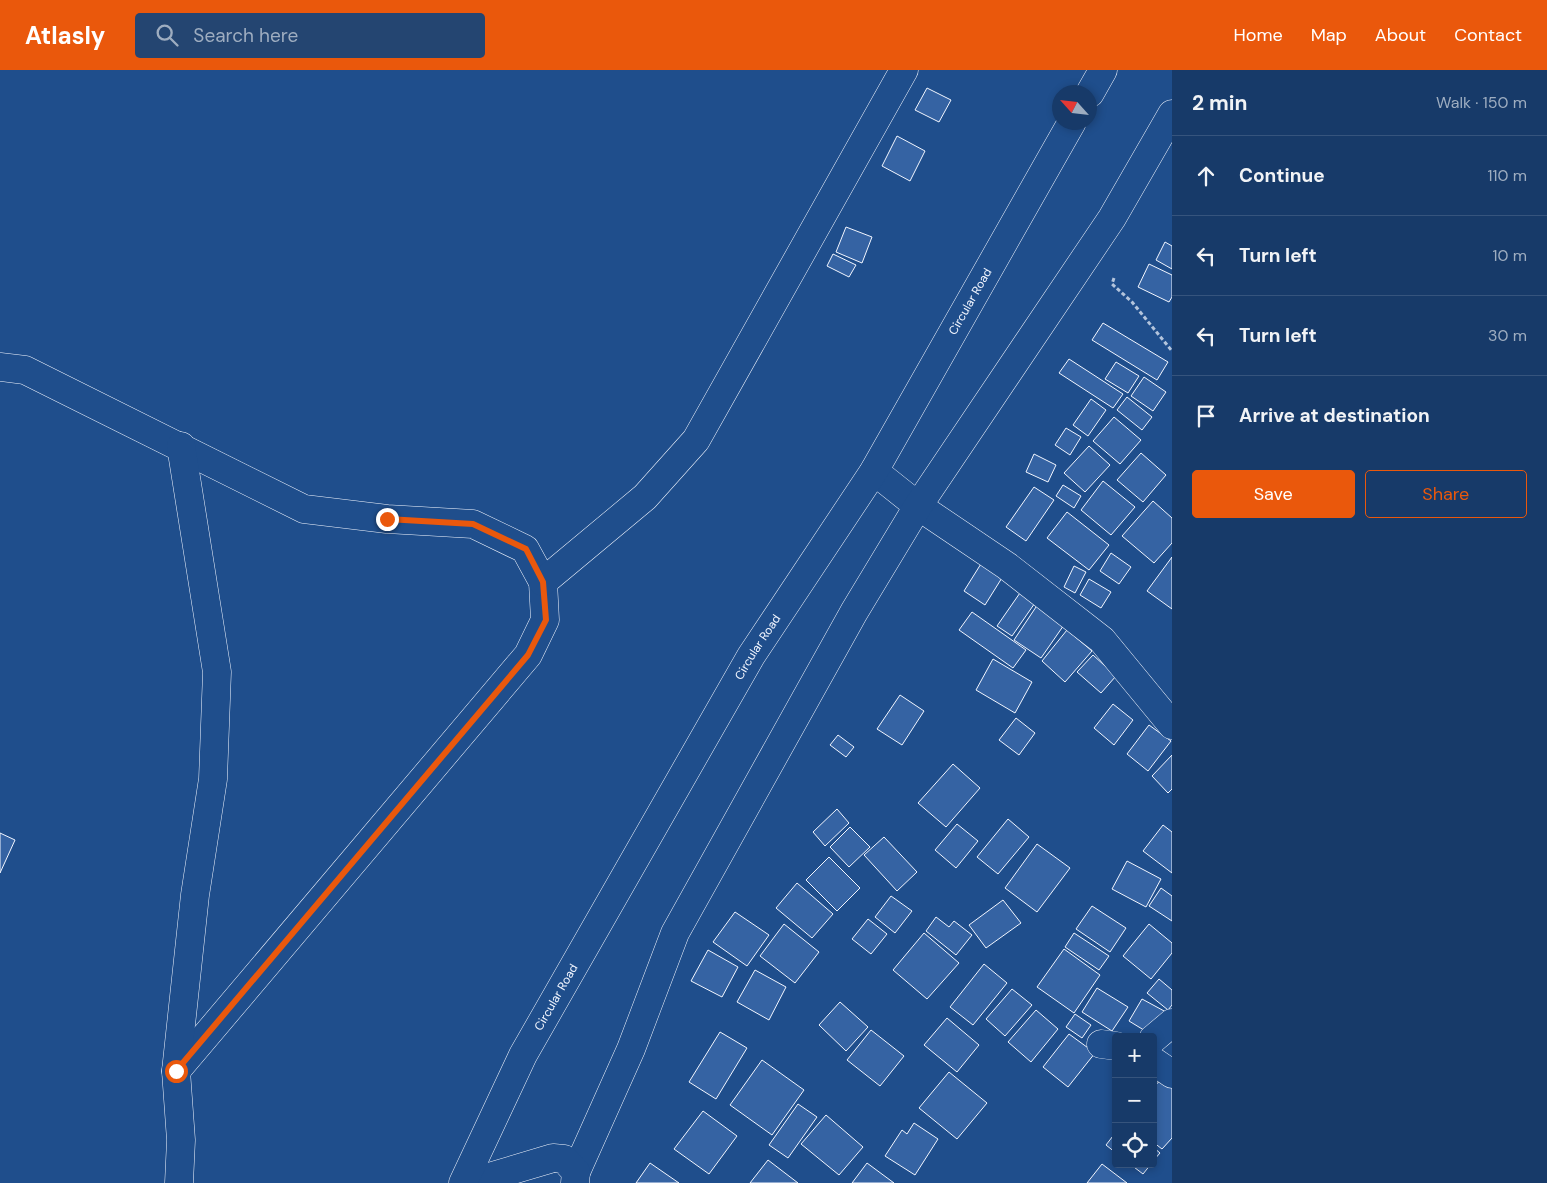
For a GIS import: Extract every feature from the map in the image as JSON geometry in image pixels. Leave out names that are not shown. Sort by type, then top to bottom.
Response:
[{"type":"street","points":[[543,582],[645,498],[696,440],[904,70]]},
{"type":"street","points":[[1095,85],[1103,70]]},
{"type":"street","points":[[576,1178],[631,1048],[675,933],[854,612],[918,506],[1112,218],[1172,114]]},
{"type":"street","name":"Circular Road","points":[[463,1183],[523,1055],[751,656],[874,471],[1067,130]]},
{"type":"street","points":[[0,367],[25,370],[181,446],[304,509],[387,519],[473,524],[526,549],[543,582],[546,620],[528,655],[176,1071]]},
{"type":"street","points":[[179,1183],[181,1140],[176,1071],[195,895],[213,779],[217,672],[181,446]]},
{"type":"street","points":[[874,471],[918,506],[1007,566],[1102,640],[1172,725]]},
{"type":"street","points":[[1157,1036],[1172,1023]]},
{"type":"street","points":[[1157,1064],[1172,1074]]},
{"type":"street","points":[[469,1183],[553,1158],[564,1159],[576,1178]]},
{"type":"path","points":[[1114,276],[1112,284],[1132,302],[1172,351]]},
{"type":"building","points":[[927,88],[951,100],[939,122],[915,110]]},
{"type":"building","points":[[897,136],[925,151],[910,181],[882,166]]},
{"type":"building","points":[[846,227],[872,237],[862,263],[836,252]]},
{"type":"building","points":[[1165,242],[1172,246],[1172,269],[1156,260]]},
{"type":"building","points":[[833,254],[856,265],[849,277],[827,266]]},
{"type":"building","points":[[1149,264],[1172,275],[1172,297],[1169,302],[1138,287]]},
{"type":"building","points":[[1103,323],[1168,362],[1157,380],[1092,340]]},
{"type":"building","points":[[1069,359],[1123,394],[1113,408],[1059,373]]},
{"type":"building","points":[[1116,362],[1139,376],[1128,393],[1105,379]]},
{"type":"building","points":[[1144,377],[1166,392],[1153,411],[1131,396]]},
{"type":"building","points":[[1127,397],[1152,417],[1142,430],[1117,410]]},
{"type":"building","points":[[1091,399],[1106,410],[1088,436],[1073,425]]},
{"type":"building","points":[[1114,417],[1141,440],[1120,464],[1093,441]]},
{"type":"building","points":[[1066,428],[1081,437],[1070,455],[1055,445]]},
{"type":"building","points":[[1089,446],[1110,465],[1085,492],[1064,473]]},
{"type":"building","points":[[1141,453],[1166,475],[1143,502],[1117,480]]},
{"type":"building","points":[[1034,454],[1056,465],[1048,482],[1026,472]]},
{"type":"building","points":[[1103,481],[1135,507],[1111,535],[1081,510]]},
{"type":"building","points":[[1063,485],[1081,496],[1074,508],[1056,496]]},
{"type":"building","points":[[1034,487],[1054,500],[1026,541],[1006,527]]},
{"type":"building","points":[[1153,501],[1172,518],[1172,543],[1154,563],[1122,536]]},
{"type":"building","points":[[1067,512],[1109,545],[1089,570],[1047,538]]},
{"type":"building","points":[[1111,553],[1131,567],[1119,584],[1100,571]]},
{"type":"building","points":[[1172,557],[1172,609],[1147,591]]},
{"type":"building","points":[[984,559],[1005,573],[985,605],[964,591]]},
{"type":"building","points":[[1074,566],[1086,572],[1075,593],[1064,587]]},
{"type":"building","points":[[1089,579],[1111,592],[1101,608],[1080,595]]},
{"type":"building","points":[[1022,590],[1037,600],[1012,636],[997,626]]},
{"type":"building","points":[[1038,604],[1066,622],[1041,658],[1014,640]]},
{"type":"building","points":[[972,612],[1026,650],[1013,668],[959,630]]},
{"type":"building","points":[[1067,630],[1092,651],[1065,682],[1042,661]]},
{"type":"building","points":[[1093,655],[1116,676],[1101,693],[1077,672]]},
{"type":"building","points":[[993,659],[1032,682],[1015,713],[976,690]]},
{"type":"building","points":[[900,695],[924,711],[902,745],[877,729]]},
{"type":"building","points":[[1113,704],[1133,720],[1114,745],[1094,728]]},
{"type":"building","points":[[1016,718],[1035,733],[1019,755],[999,740]]},
{"type":"building","points":[[1149,725],[1171,741],[1148,771],[1127,754]]},
{"type":"building","points":[[838,735],[854,747],[846,757],[830,745]]},
{"type":"building","points":[[1172,755],[1172,789],[1168,793],[1152,776]]},
{"type":"building","points":[[953,764],[980,788],[946,827],[918,803]]},
{"type":"building","points":[[837,809],[849,823],[825,846],[813,832]]},
{"type":"building","points":[[1008,819],[1029,837],[998,874],[977,857]]},
{"type":"building","points":[[957,824],[978,841],[956,868],[935,850]]},
{"type":"building","points":[[1163,825],[1172,832],[1172,873],[1143,851]]},
{"type":"building","points":[[850,827],[870,847],[849,867],[830,847]]},
{"type":"building","points":[[0,833],[15,840],[0,873]]},
{"type":"building","points":[[884,837],[917,872],[897,891],[864,855]]},
{"type":"building","points":[[1037,844],[1070,868],[1037,912],[1005,888]]},
{"type":"building","points":[[829,857],[860,888],[837,911],[806,880]]},
{"type":"building","points":[[1127,861],[1161,879],[1146,907],[1112,889]]},
{"type":"building","points":[[797,883],[833,914],[812,938],[776,908]]},
{"type":"building","points":[[1161,888],[1172,896],[1172,921],[1149,906]]},
{"type":"building","points":[[891,896],[912,911],[895,933],[875,917]]},
{"type":"building","points":[[1003,900],[1021,923],[986,948],[969,925]]},
{"type":"building","points":[[1092,906],[1126,928],[1110,952],[1076,929]]},
{"type":"building","points":[[735,912],[769,935],[747,966],[713,942]]},
{"type":"building","points":[[936,917],[949,927],[954,921],[972,935],[956,955],[926,931]]},
{"type":"building","points":[[868,919],[887,934],[871,954],[852,939]]},
{"type":"building","points":[[784,924],[819,952],[795,983],[760,956]]},
{"type":"building","points":[[1149,924],[1172,943],[1172,953],[1151,979],[1123,956]]},
{"type":"building","points":[[924,933],[959,963],[927,999],[893,970]]},
{"type":"building","points":[[1074,933],[1109,956],[1099,970],[1065,947]]},
{"type":"building","points":[[1064,949],[1100,975],[1074,1013],[1037,987]]},
{"type":"building","points":[[708,950],[738,967],[722,997],[691,981]]},
{"type":"building","points":[[984,964],[1007,983],[973,1025],[950,1007]]},
{"type":"building","points":[[755,970],[786,987],[769,1020],[737,1002]]},
{"type":"building","points":[[1159,979],[1172,990],[1172,1005],[1168,1010],[1147,993]]},
{"type":"building","points":[[1097,988],[1128,1007],[1112,1031],[1082,1012]]},
{"type":"building","points":[[1012,989],[1032,1005],[1005,1036],[986,1019]]},
{"type":"building","points":[[1142,999],[1166,1012],[1153,1033],[1149,1033],[1129,1021]]},
{"type":"building","points":[[840,1002],[868,1027],[846,1051],[819,1025]]},
{"type":"building","points":[[1036,1010],[1058,1029],[1031,1062],[1008,1042]]},
{"type":"building","points":[[1075,1014],[1091,1025],[1082,1038],[1066,1027]]},
{"type":"building","points":[[947,1018],[979,1045],[957,1072],[924,1045]]},
{"type":"building","points":[[871,1030],[904,1056],[880,1086],[847,1060]]},
{"type":"building","points":[[720,1032],[747,1048],[716,1099],[689,1082]]},
{"type":"building","points":[[1069,1034],[1095,1053],[1068,1087],[1043,1067]]},
{"type":"building","points":[[762,1060],[804,1090],[772,1135],[730,1105]]},
{"type":"building","points":[[949,1072],[987,1103],[957,1139],[919,1108]]},
{"type":"building","points":[[1164,1076],[1172,1084],[1172,1138],[1162,1149],[1157,1145],[1157,1084]]},
{"type":"building","points":[[798,1104],[817,1117],[788,1158],[769,1145]]},
{"type":"building","points":[[703,1111],[737,1136],[709,1174],[674,1149]]},
{"type":"building","points":[[826,1115],[863,1147],[839,1175],[801,1144]]},
{"type":"building","points":[[914,1123],[938,1139],[915,1175],[885,1156],[902,1130],[907,1134]]},
{"type":"building","points":[[1112,1137],[1112,1150],[1106,1145]]},
{"type":"building","points":[[768,1160],[798,1183],[750,1183]]},
{"type":"building","points":[[650,1163],[679,1183],[636,1183]]},
{"type":"building","points":[[867,1163],[894,1183],[852,1183]]},
{"type":"building","points":[[1102,1164],[1127,1183],[1087,1183]]},
{"type":"building","points":[[1135,1168],[1148,1168],[1143,1174]]},
{"type":"route","points":[[176,1071],[528,655],[546,620],[543,582],[526,549],[473,524],[387,519]]}]
